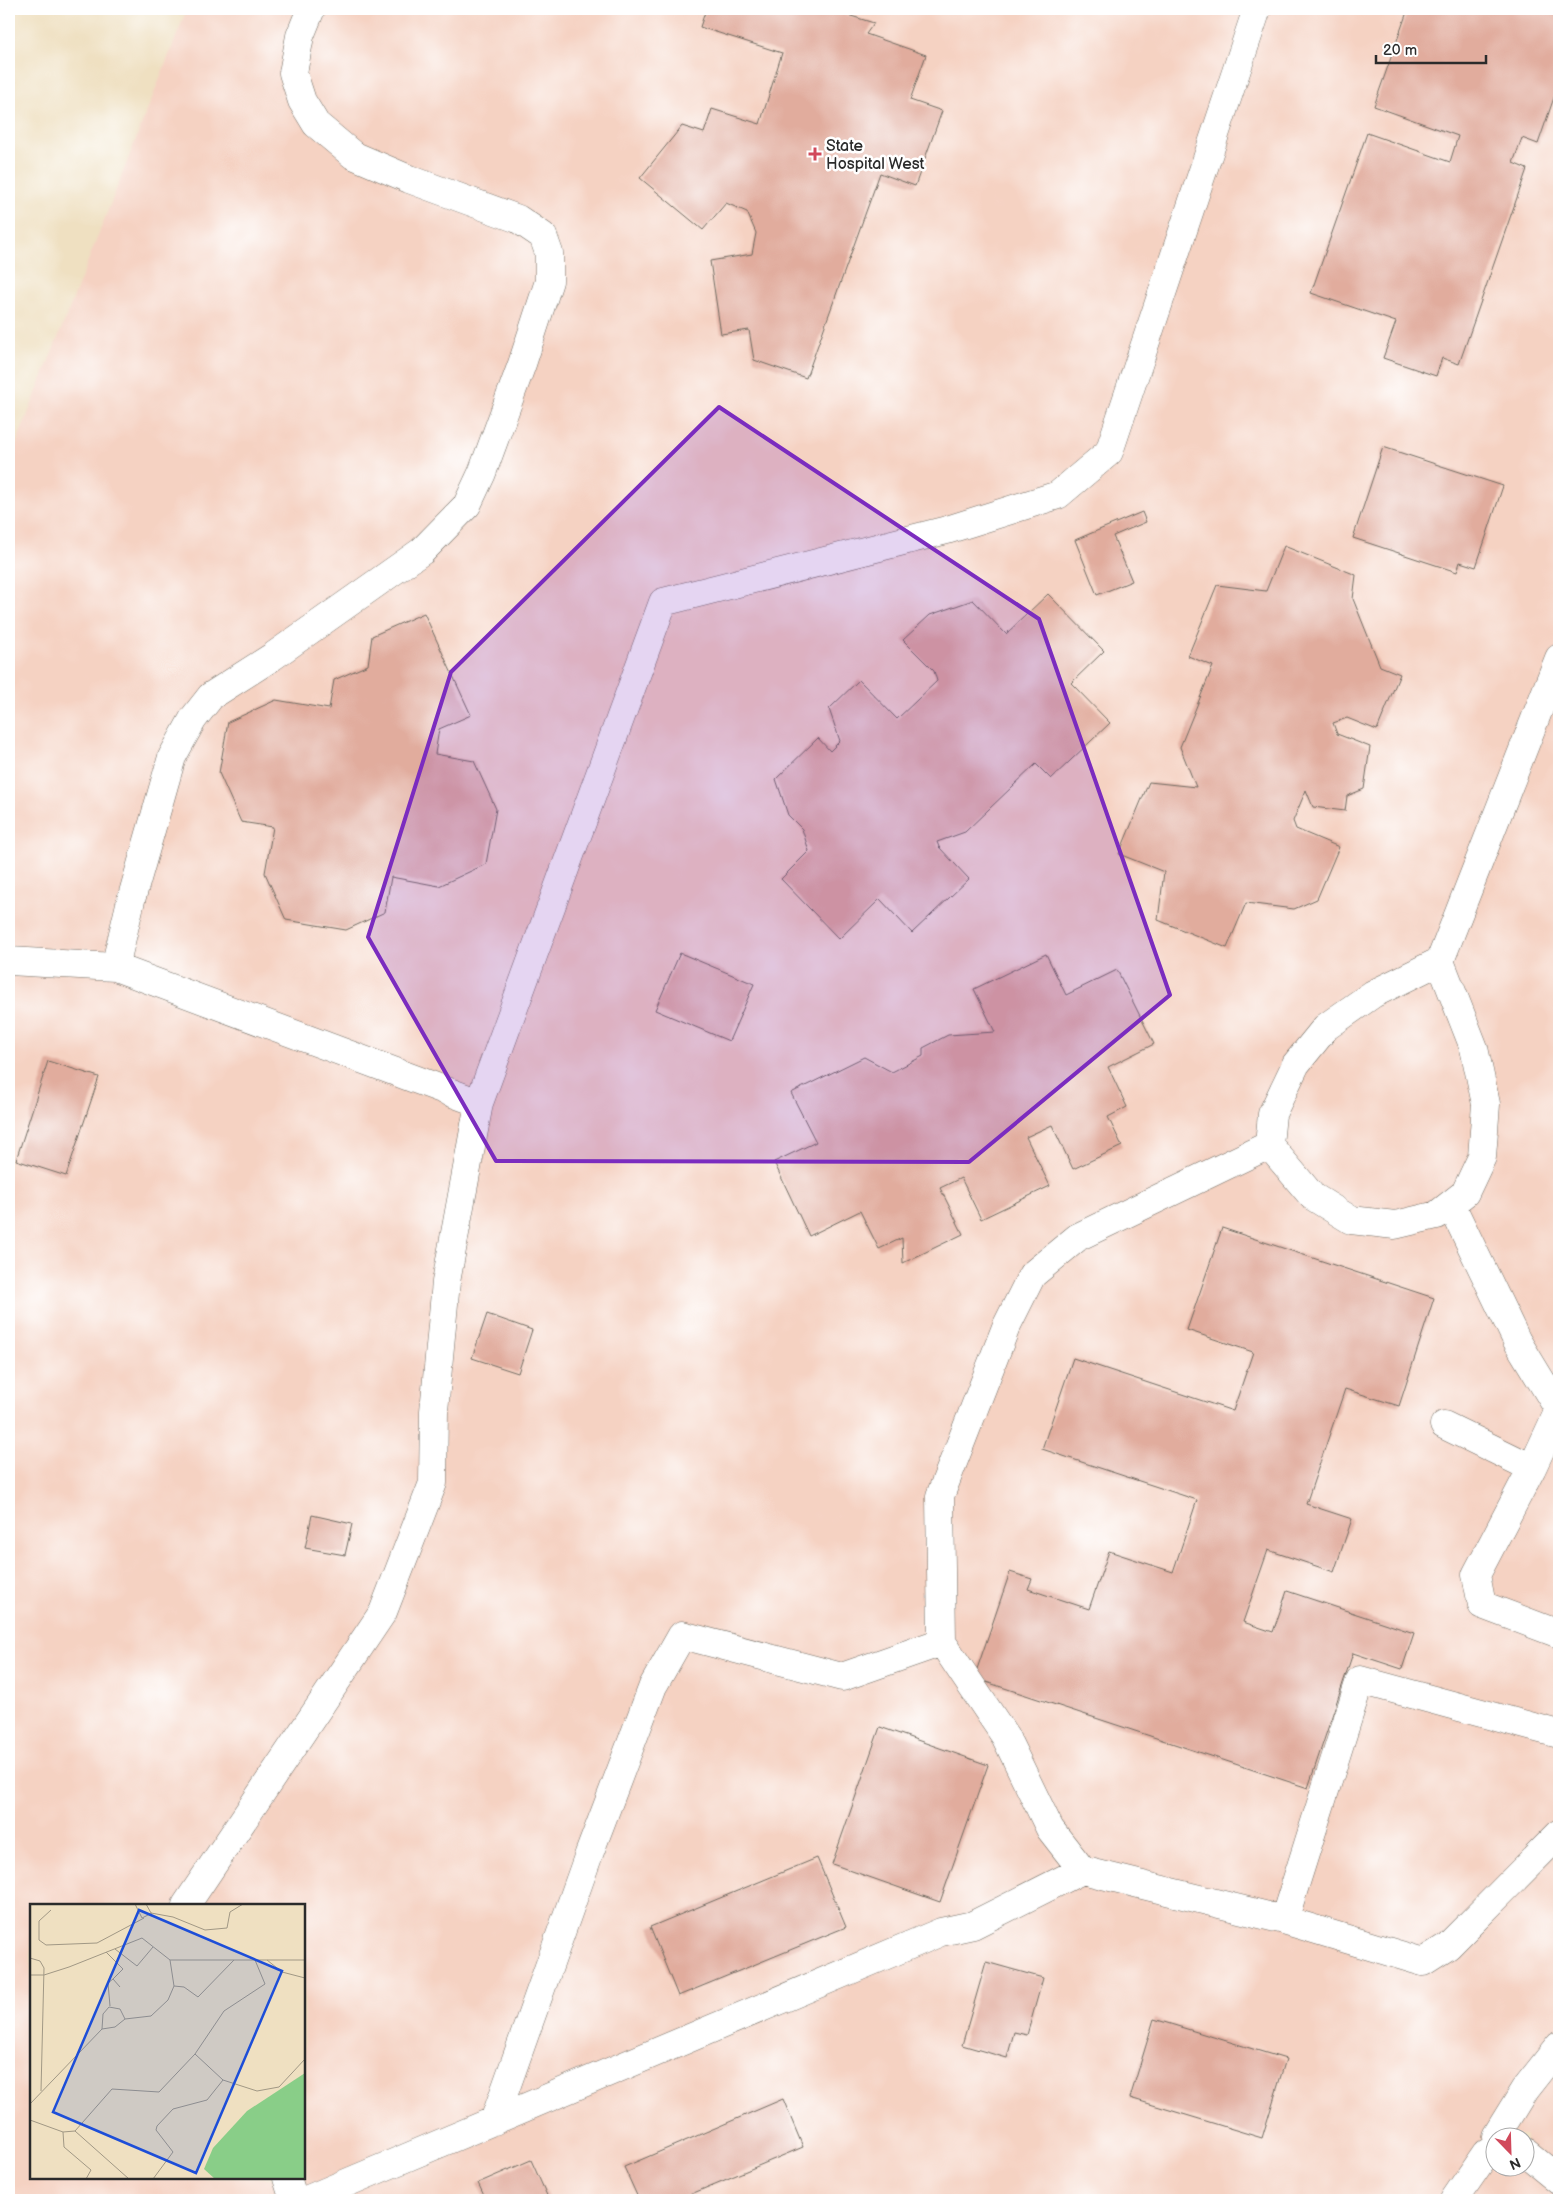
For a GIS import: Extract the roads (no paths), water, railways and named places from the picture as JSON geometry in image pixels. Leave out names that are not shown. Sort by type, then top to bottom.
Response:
[{"type":"lane","points":[[114,966],[172,757],[193,719],[211,696],[272,657],[422,551],[467,505],[482,473],[522,364],[549,281],[549,253],[543,236],[518,219],[409,179],[353,155],[316,124],[302,101],[293,73],[300,36],[311,9]]},
{"type":"lane","points":[[187,1904],[383,1612],[433,1483],[434,1411],[446,1282],[479,1103],[663,602],[947,530],[1058,495],[1109,452],[1257,9]]},
{"type":"lane","points":[[1440,961],[1474,1048],[1486,1104],[1482,1157],[1465,1193],[1437,1215],[1395,1225],[1351,1220],[1312,1196],[1269,1145],[1272,1114],[1296,1064],[1326,1027],[1373,994],[1440,961],[1559,658]]},
{"type":"lane","points":[[9,961],[114,966],[479,1103]]},
{"type":"lane","points":[[1269,1145],[1078,1237],[1032,1275],[1006,1327],[940,1496],[942,1642],[1005,1736],[1050,1829],[1082,1870],[1284,1920],[1423,1962],[1448,1946],[1559,1834]]},
{"type":"lane","points":[[1451,1204],[1517,1341],[1559,1410],[1532,1468],[1476,1575],[1482,1605],[1559,1634]]},
{"type":"lane","points":[[1444,1425],[1532,1468]]},
{"type":"lane","points":[[494,2120],[586,1863],[653,1686],[682,1635],[842,1677],[942,1642]]},
{"type":"lane","points":[[1284,1920],[1360,1680],[1559,1734]]},
{"type":"lane","points":[[306,2200],[941,1932],[973,1925],[1082,1870]]},
{"type":"lane","points":[[1503,2126],[1525,2089],[1559,2046]]},
{"type":"lane","points":[[1454,2200],[1486,2153]]},
{"type":"lane","points":[[1536,2161],[1559,2180]]},
{"type":"lane","points":[[287,2179],[294,2200]]},
{"type":"place","name":"State Hospital West","points":[[815,154]]}]
